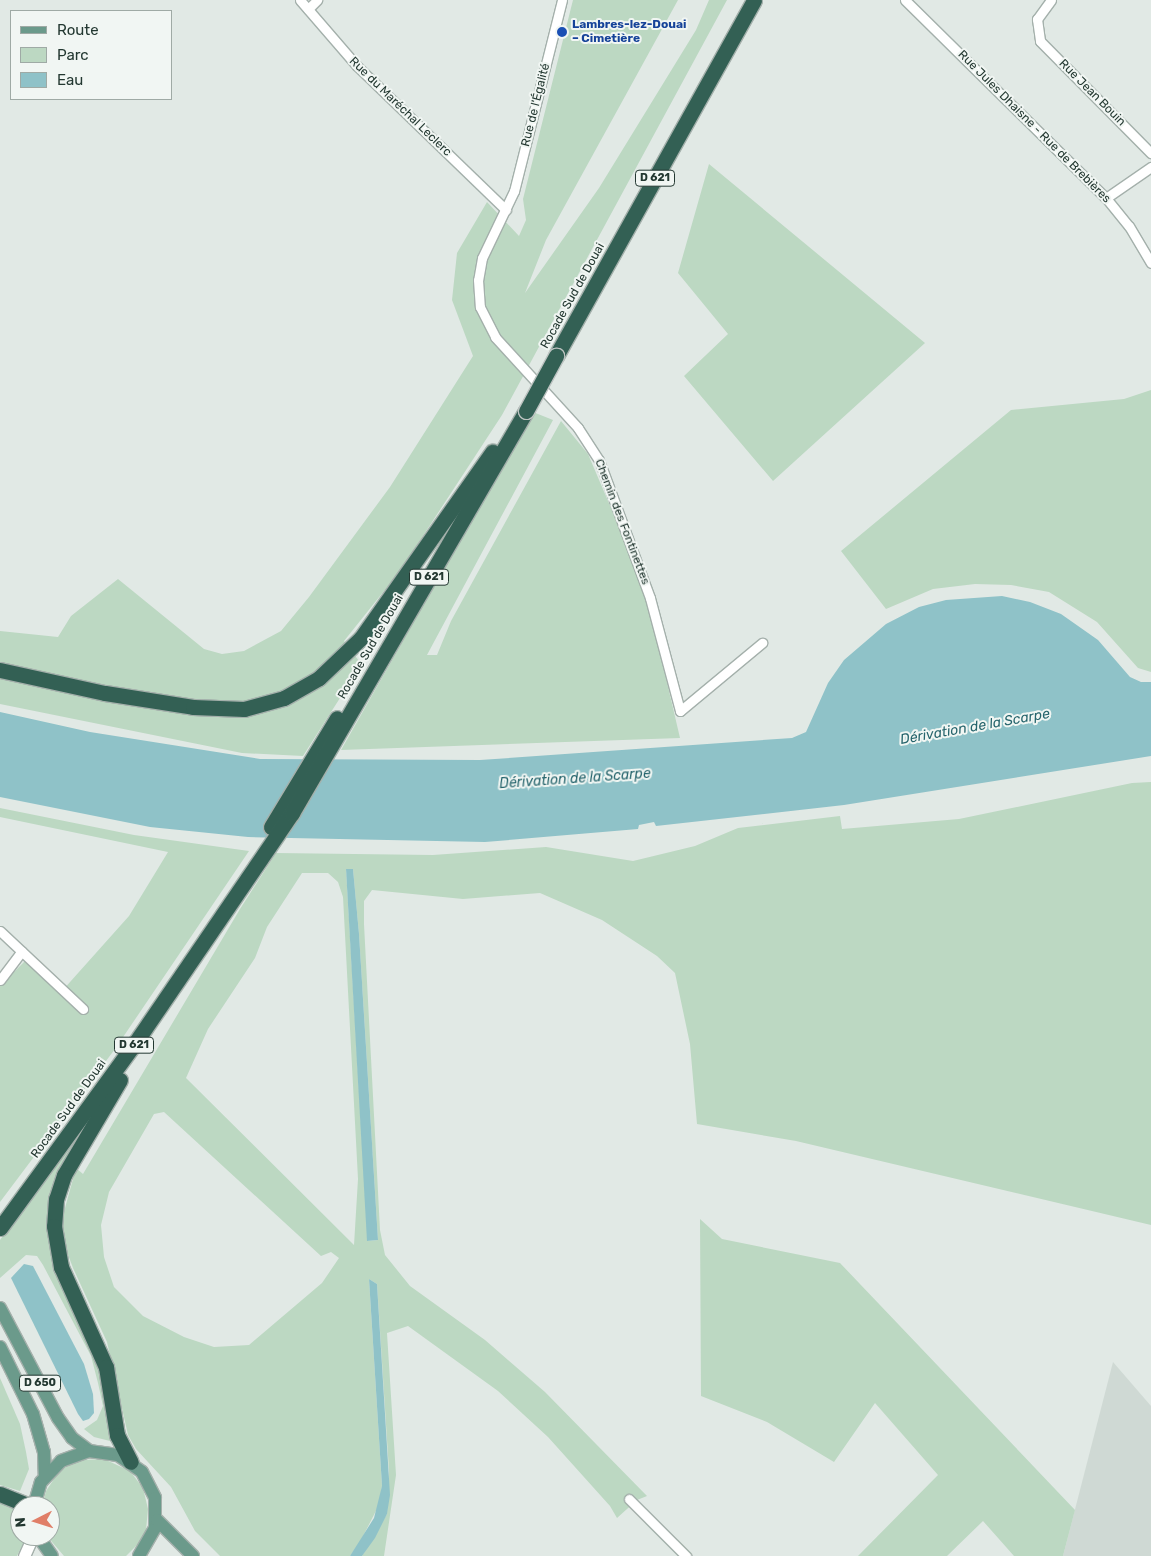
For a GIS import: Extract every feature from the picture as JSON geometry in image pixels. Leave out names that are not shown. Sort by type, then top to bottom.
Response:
[{"type":"highway","name":"Rocade Sud de Douai","points":[[553,354],[744,0]]},
{"type":"highway","name":"Rocade Sud de Douai","points":[[0,1228],[174,987],[328,743],[523,408],[754,0]]},
{"type":"highway","name":"Rocade Sud de Douai","points":[[328,743],[494,449],[523,408]]},
{"type":"highway","points":[[0,670],[105,694],[188,707],[244,708],[284,698],[319,678],[366,632],[494,449]]},
{"type":"highway","name":"Rocade Sud de Douai","points":[[0,1216],[257,858]]},
{"type":"highway","points":[[131,1462],[117,1435],[111,1384],[103,1358],[59,1259],[54,1209],[61,1183],[74,1156],[174,987]]},
{"type":"main road","name":"D 650","points":[[0,1308],[58,1418],[72,1438],[89,1451]]},
{"type":"main road","name":"D 650","points":[[0,1347],[33,1414],[44,1452],[45,1476]]},
{"type":"main road","points":[[38,1496],[45,1476],[68,1457],[89,1451],[111,1452],[131,1462],[146,1478],[153,1491],[156,1520],[150,1542],[139,1556]]},
{"type":"main road","points":[[156,1520],[193,1556]]},
{"type":"street","name":"Rue du Maréchal Leclerc","points":[[300,0],[352,60],[506,210]]},
{"type":"street","points":[[308,10],[317,0]]},
{"type":"street","name":"Rue de l'Égalité","points":[[506,210],[514,191],[562,0]]},
{"type":"street","name":"Rue Jules Dhaisne - Rue de Brebières","points":[[905,0],[1106,198],[1129,226],[1151,263]]},
{"type":"street","name":"Rue Jean Bouin","points":[[1051,0],[1039,14],[1036,30],[1044,44],[1151,152]]},
{"type":"street","points":[[1106,198],[1151,167]]},
{"type":"street","name":"Chemin des Fontinettes","points":[[506,210],[479,268],[478,288],[484,316],[502,346],[578,428],[599,460],[648,590],[680,711],[762,643]]},
{"type":"street","points":[[0,931],[83,1009]]},
{"type":"street","points":[[0,980],[22,951]]},
{"type":"street","points":[[629,1499],[686,1556]]},
{"type":"shaded area","points":[[1113,1362],[1151,1406],[1151,1556],[1063,1556]]},
{"type":"green space","points":[[573,0],[678,0],[546,240],[525,293],[599,188],[696,30],[709,0],[727,0],[502,415],[400,571],[344,641],[359,661],[340,698],[303,756],[242,753],[0,704],[0,631],[58,637],[71,616],[118,579],[204,649],[222,654],[244,651],[281,631],[309,597],[390,487],[473,356],[452,300],[457,253],[487,202],[519,236],[526,220],[523,199]]},
{"type":"green space","points":[[709,164],[925,343],[773,481],[684,376],[728,334],[678,273]]},
{"type":"green space","points":[[1151,390],[1151,672],[1138,668],[1097,622],[1049,592],[1011,585],[975,584],[933,589],[886,609],[841,551],[1011,410],[1124,399]]},
{"type":"green space","points":[[533,412],[553,420],[427,655],[437,655],[451,621],[561,421],[588,454],[637,569],[659,629],[655,631],[680,738],[341,750]]},
{"type":"green space","points":[[1151,782],[1151,1225],[796,1141],[697,1124],[690,1044],[675,973],[657,956],[602,920],[540,893],[463,899],[372,890],[364,901],[364,924],[380,1230],[385,1255],[410,1286],[485,1340],[545,1392],[647,1496],[637,1500],[617,1518],[610,1506],[548,1437],[498,1391],[408,1326],[387,1333],[396,1475],[384,1556],[362,1556],[387,1514],[389,1471],[377,1284],[369,1279],[382,1486],[380,1503],[359,1544],[350,1556],[220,1556],[195,1531],[171,1487],[136,1449],[128,1435],[107,1342],[64,1244],[62,1219],[76,1168],[83,1174],[240,909],[276,853],[433,855],[546,847],[633,861],[695,846],[738,828],[840,816],[842,829],[959,819],[1132,783]],"holes":[[[346,869],[353,869],[359,934],[378,1240],[368,1241]],[[302,873],[328,873],[338,882],[343,897],[358,1179],[354,1245],[186,1078],[208,1029],[255,958],[267,927]],[[164,1112],[321,1256],[331,1252],[339,1258],[322,1283],[249,1345],[214,1347],[184,1337],[143,1316],[114,1287],[104,1257],[101,1225],[109,1192],[154,1114]]]},
{"type":"green space","points":[[0,808],[134,835],[249,851],[115,1049],[0,1202],[0,986],[25,961],[62,991],[129,916],[168,852],[0,817]]},
{"type":"green space","points":[[77,1133],[80,1133],[48,1204],[96,1354],[114,1442],[94,1437],[84,1429],[97,1420],[103,1406],[91,1356],[37,1256],[26,1255],[0,1278],[0,1240]]},
{"type":"green space","points":[[700,1219],[722,1239],[840,1263],[1075,1510],[1063,1556],[1014,1556],[983,1521],[947,1556],[858,1556],[938,1475],[875,1403],[834,1462],[767,1422],[701,1396]]},
{"type":"green space","points":[[0,1378],[20,1424],[26,1452],[29,1469],[20,1491],[0,1485]]},
{"type":"green space","points":[[104,1459],[130,1471],[143,1488],[148,1509],[146,1530],[139,1543],[126,1556],[64,1556],[56,1546],[60,1546],[60,1496],[45,1496],[46,1491],[58,1473],[69,1465],[83,1460]]},
{"type":"green space","points":[[0,1502],[10,1506],[10,1546],[22,1546],[17,1556],[0,1556]]},
{"type":"water","name":"Dérivation de la Scarpe","points":[[1002,596],[1030,602],[1061,614],[1098,640],[1130,677],[1141,682],[1151,682],[1151,756],[844,805],[656,826],[654,822],[639,825],[638,829],[485,842],[248,837],[150,827],[0,797],[0,712],[90,732],[260,759],[480,760],[792,738],[806,732],[828,683],[844,660],[886,624],[919,607],[946,600]]},
{"type":"water","points":[[346,869],[353,869],[359,934],[378,1240],[367,1241]]},
{"type":"water","points":[[24,1264],[33,1266],[84,1364],[93,1394],[94,1413],[89,1419],[83,1421],[78,1414],[11,1278]]},
{"type":"water","points":[[369,1279],[377,1284],[390,1495],[387,1514],[375,1538],[362,1556],[350,1556],[374,1518],[382,1486]]},
{"type":"place","name":"Lambres-lez-Douai – Cimetière","points":[[562,32]]}]
